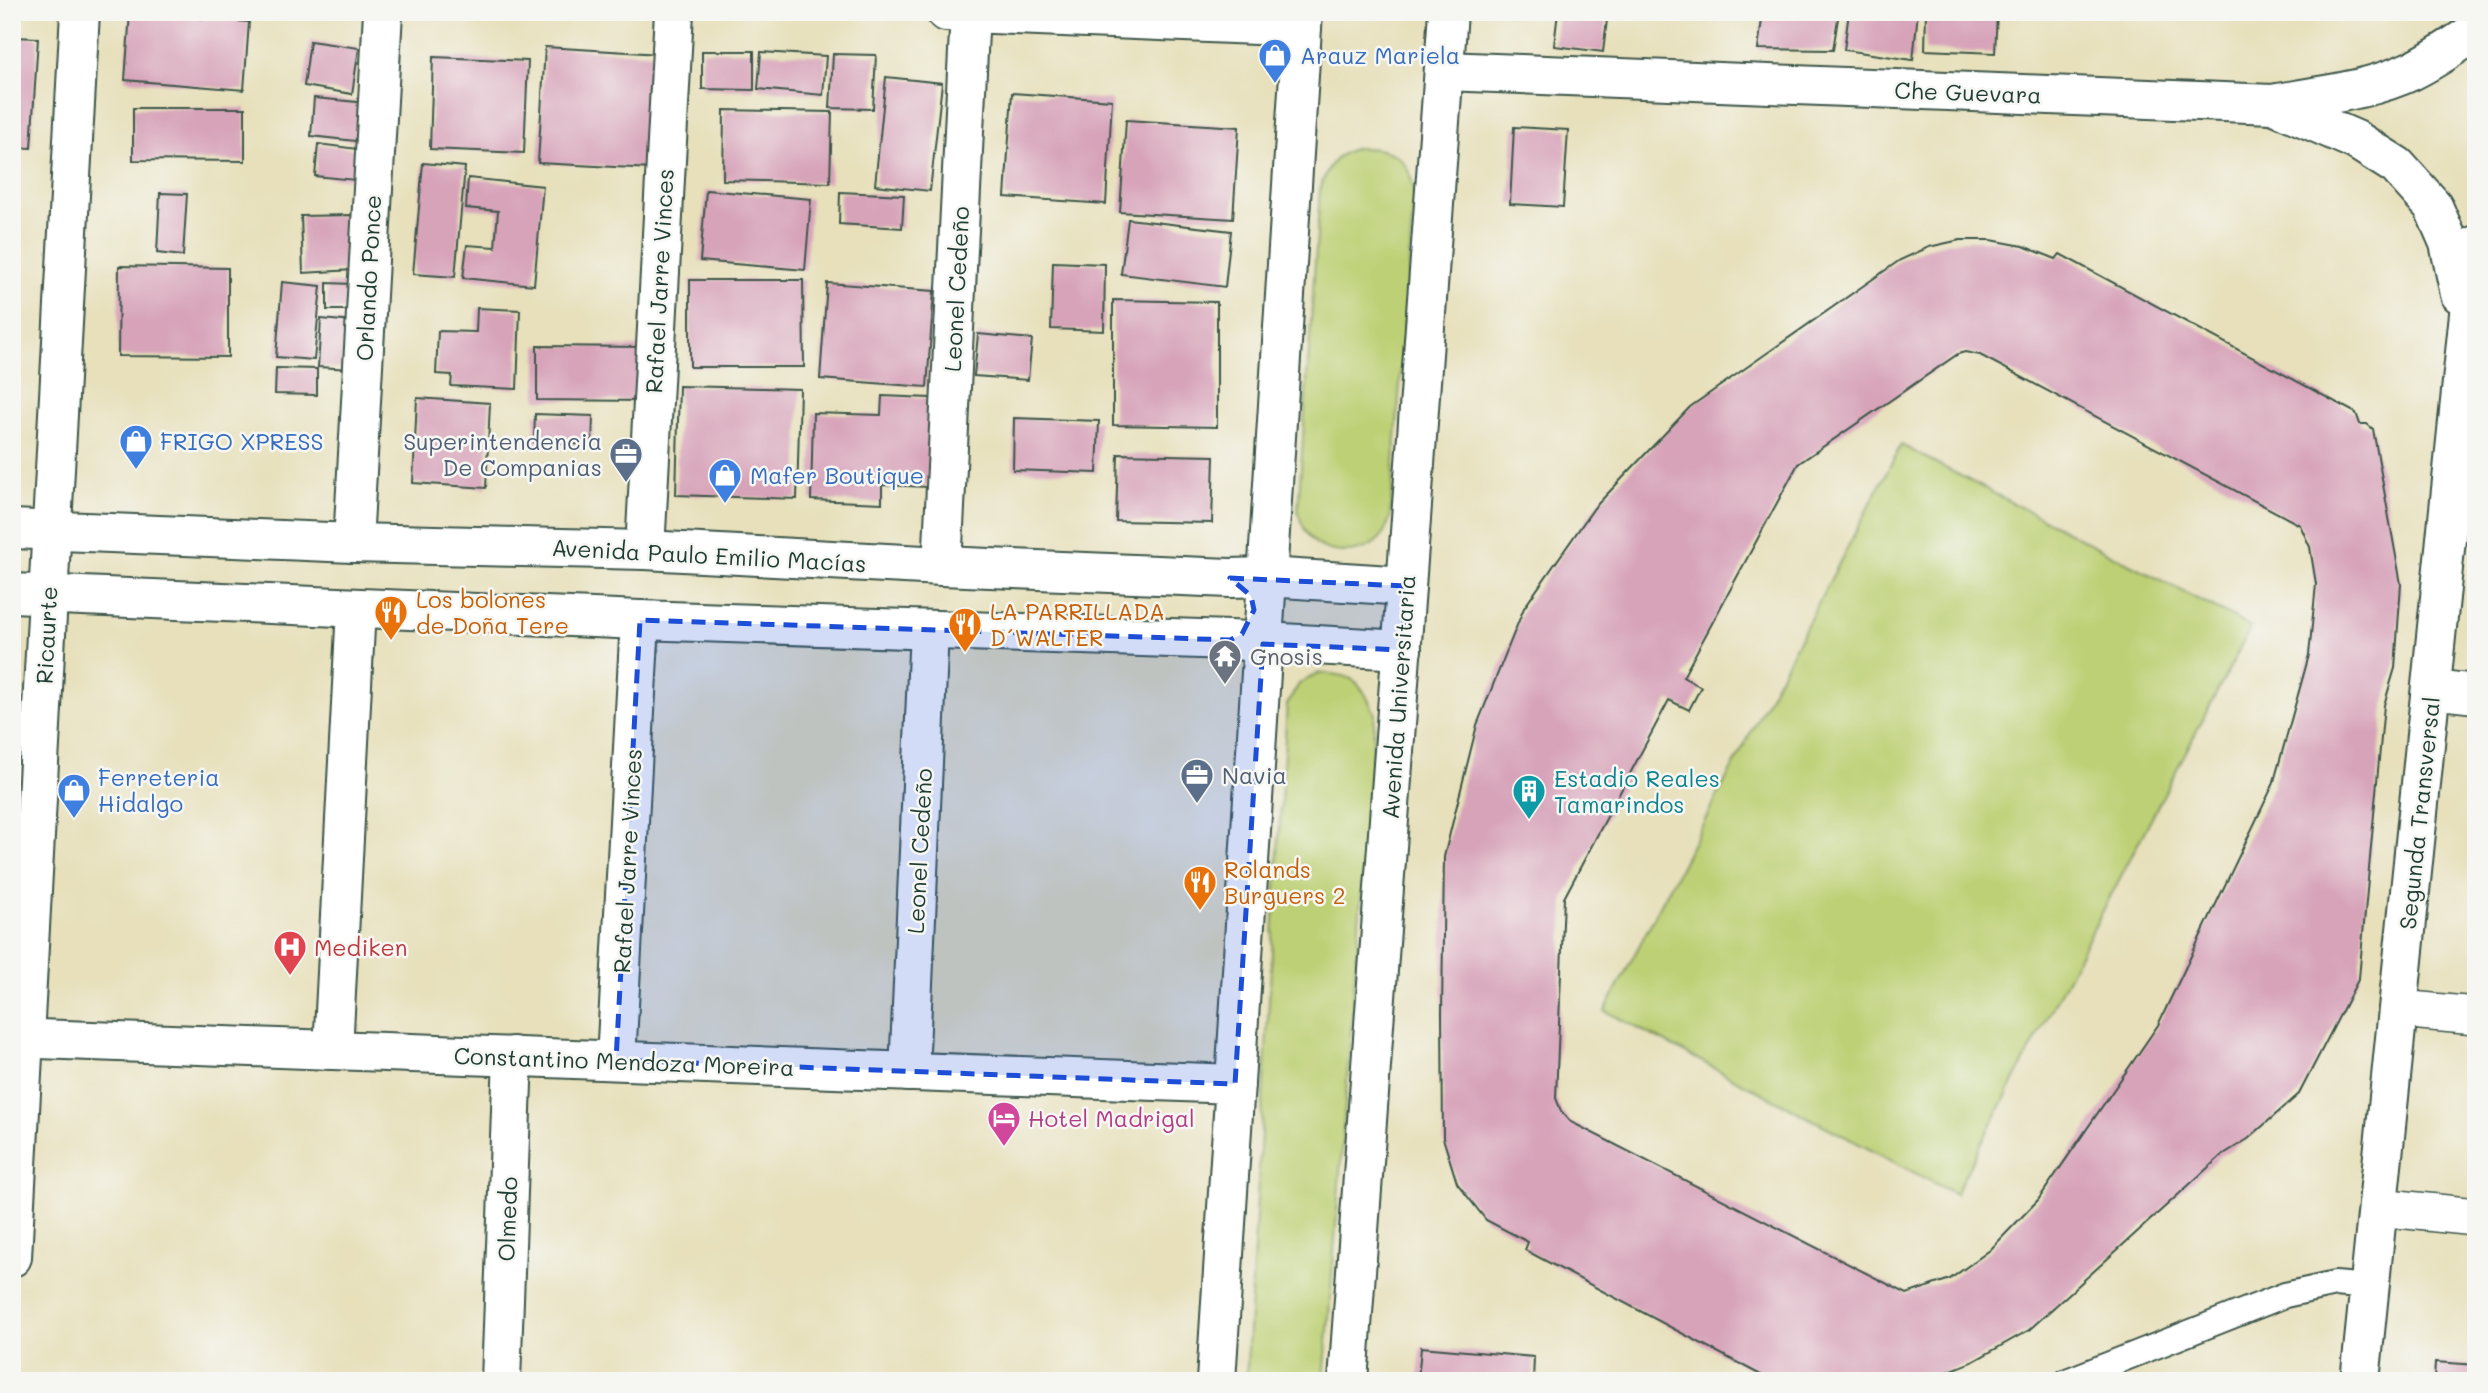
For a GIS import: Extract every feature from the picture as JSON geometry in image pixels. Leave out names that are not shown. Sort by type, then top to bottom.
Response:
[{"type":"street","name":"Ricaurte","points":[[12,1257],[30,594],[52,531],[80,12]]},
{"type":"street","name":"Orlando Ponce","points":[[353,543],[383,12]]},
{"type":"street","name":"Rafael Jarre Vinces","points":[[645,550],[674,12]]},
{"type":"street","name":"Avenida Universitaria","points":[[1348,1381],[1448,12]]},
{"type":"street","points":[[961,13],[1303,20],[1249,578],[1235,1084],[1216,1381]]},
{"type":"street","name":"Leonel Cedeño","points":[[942,566],[961,13]]},
{"type":"street","name":"Che Guevara","points":[[1444,71],[2273,104],[2372,85],[2409,71],[2476,31]]},
{"type":"street","points":[[2273,104],[2356,140],[2387,159],[2398,166],[2434,206],[2449,243],[2467,327]]},
{"type":"street","name":"Segunda Transversal","points":[[2360,1381],[2476,245]]},
{"type":"street","name":"Avenida Paulo Emilio Macías","points":[[12,529],[353,543],[645,550],[1406,586]]},
{"type":"street","points":[[30,594],[1402,650]]},
{"type":"street","points":[[333,1050],[356,608]]},
{"type":"street","name":"Rafael Jarre Vinces","points":[[616,1060],[639,620]]},
{"type":"street","name":"Leonel Cedeño","points":[[909,1072],[929,630]]},
{"type":"street","points":[[2431,689],[2476,694]]},
{"type":"street","points":[[2399,1009],[2476,1016]]},
{"type":"street","name":"Constantino Mendoza Moreira","points":[[18,1038],[1235,1084]]},
{"type":"street","name":"Olmedo","points":[[501,1381],[513,1056]]},
{"type":"street","points":[[2378,1207],[2476,1217]]},
{"type":"lane","points":[[2067,1381],[2286,1295],[2335,1284],[2370,1287]]},
{"type":"highlighted area","points":[[1230,578],[1406,586],[1402,650],[1263,644],[1235,1084],[616,1060],[640,620],[1230,640],[1242,634],[1254,610],[1251,596]]},
{"type":"green space","points":[[1356,148],[1390,152],[1398,157],[1409,172],[1414,196],[1390,518],[1378,540],[1362,549],[1344,552],[1326,549],[1314,542],[1305,530],[1298,512],[1320,190],[1332,163],[1342,154]]},
{"type":"green space","points":[[1901,445],[2251,627],[1955,1194],[1605,1011]]},
{"type":"green space","points":[[1318,673],[1341,675],[1355,682],[1365,694],[1375,714],[1324,1381],[1246,1381],[1287,704],[1299,684]]},
{"type":"building","points":[[1558,12],[1608,12],[1603,52],[1554,46]]},
{"type":"building","points":[[1763,12],[1839,12],[1833,50],[1758,49]]},
{"type":"building","points":[[1849,12],[1918,12],[1913,60],[1844,50]]},
{"type":"building","points":[[1926,12],[1997,12],[1995,53],[1925,50]]},
{"type":"building","points":[[130,13],[249,22],[244,90],[125,80]]},
{"type":"building","points":[[12,37],[38,38],[31,148],[12,147]]},
{"type":"building","points":[[310,41],[359,48],[352,94],[304,86]]},
{"type":"building","points":[[545,47],[660,54],[653,169],[538,163]]},
{"type":"building","points":[[702,51],[754,51],[754,90],[702,89]]},
{"type":"building","points":[[761,52],[826,56],[823,95],[758,89]]},
{"type":"building","points":[[833,54],[876,55],[873,109],[830,108]]},
{"type":"building","points":[[433,57],[528,61],[524,153],[430,149]]},
{"type":"building","points":[[886,77],[942,83],[930,191],[875,185]]},
{"type":"building","points":[[1012,93],[1112,100],[1106,204],[1005,197]]},
{"type":"building","points":[[314,98],[368,103],[364,142],[311,136]]},
{"type":"building","points":[[133,108],[245,108],[245,161],[133,160]]},
{"type":"building","points":[[724,110],[832,112],[830,183],[723,180]]},
{"type":"building","points":[[1126,120],[1239,127],[1233,219],[1120,212]]},
{"type":"building","points":[[1514,127],[1568,130],[1563,207],[1510,204]]},
{"type":"building","points":[[318,144],[358,149],[355,180],[315,176]]},
{"type":"building","points":[[423,163],[465,167],[455,277],[413,274]]},
{"type":"building","points":[[468,178],[543,186],[534,285],[463,278],[467,245],[495,247],[498,211],[466,208]]},
{"type":"building","points":[[706,190],[811,199],[805,270],[700,261]]},
{"type":"building","points":[[840,192],[904,195],[902,228],[839,224]]},
{"type":"building","points":[[160,193],[187,194],[183,256],[157,253]]},
{"type":"building","points":[[352,215],[353,270],[303,273],[301,216]]},
{"type":"building","points":[[1128,219],[1231,231],[1225,287],[1121,274]]},
{"type":"building","name":"Estadio Reales Tamarindos","points":[[1960,240],[1991,240],[2023,246],[2056,259],[2060,254],[2356,413],[2360,424],[2367,424],[2373,429],[2401,584],[2395,668],[2384,705],[2359,978],[2299,1094],[2248,1139],[2222,1155],[2029,1330],[1972,1362],[1924,1381],[1772,1381],[1525,1250],[1528,1242],[1486,1220],[1457,1183],[1443,1138],[1444,857],[1477,725],[1524,608],[1594,508],[1690,407],[1900,260],[1929,247]],"holes":[[[1965,352],[1980,355],[2300,525],[2310,547],[2316,584],[2309,655],[2273,785],[2158,1025],[2038,1200],[1990,1250],[1950,1279],[1907,1294],[1571,1122],[1561,1111],[1556,1098],[1564,898],[1669,700],[1689,710],[1701,687],[1683,677],[1798,464],[1958,354]]]},
{"type":"building","points":[[1053,262],[1105,264],[1104,331],[1051,329]]},
{"type":"building","points":[[119,266],[228,268],[228,357],[118,356]]},
{"type":"building","points":[[690,280],[803,280],[804,367],[690,367]]},
{"type":"building","points":[[282,282],[321,286],[314,360],[276,357]]},
{"type":"building","points":[[327,283],[353,284],[353,310],[327,310]]},
{"type":"building","points":[[827,283],[934,291],[927,387],[820,379]]},
{"type":"building","points":[[1113,300],[1217,302],[1217,427],[1113,425]]},
{"type":"building","points":[[477,308],[520,310],[517,389],[451,386],[452,375],[436,374],[438,331],[476,332]]},
{"type":"building","points":[[321,319],[354,322],[351,369],[318,367]]},
{"type":"building","points":[[978,334],[1032,339],[1028,380],[974,376]]},
{"type":"building","points":[[537,346],[647,347],[646,401],[537,400]]},
{"type":"building","points":[[276,368],[317,369],[317,395],[275,394]]},
{"type":"building","points":[[679,386],[800,389],[797,499],[676,495]]},
{"type":"building","points":[[882,396],[931,398],[928,487],[882,485],[882,503],[811,500],[813,413],[881,415]]},
{"type":"building","points":[[417,398],[490,403],[486,488],[413,483]]},
{"type":"building","points":[[535,414],[593,416],[592,445],[534,442]]},
{"type":"building","points":[[1014,418],[1099,421],[1097,473],[1013,470]]},
{"type":"building","points":[[1118,454],[1214,456],[1212,523],[1116,521]]},
{"type":"building","points":[[1421,1347],[1534,1357],[1533,1381],[1418,1381]]},
{"type":"building","points":[[2435,1362],[2476,1365],[2476,1381],[2434,1381]]},
{"type":"place","name":"Arauz Mariela","points":[[1275,85]]},
{"type":"place","name":"FRIGO XPRESS","points":[[136,471]]},
{"type":"place","name":"Superintendencia De Companias","points":[[626,484]]},
{"type":"place","name":"Mafer Boutique","points":[[725,505]]},
{"type":"place","name":"Los bolones de Doña Tere","points":[[391,642]]},
{"type":"place","name":"LA PARRILLADA D´WALTER","points":[[965,654]]},
{"type":"place","name":"Gnosis","points":[[1225,686]]},
{"type":"place","name":"Navia","points":[[1197,805]]},
{"type":"place","name":"Ferreteria Hidalgo","points":[[74,820]]},
{"type":"place","name":"Estadio Reales Tamarindos","points":[[1529,821]]},
{"type":"place","name":"Rolands Burguers 2","points":[[1200,912]]},
{"type":"place","name":"Mediken","points":[[290,977]]},
{"type":"place","name":"Hotel Madrigal","points":[[1004,1148]]}]
